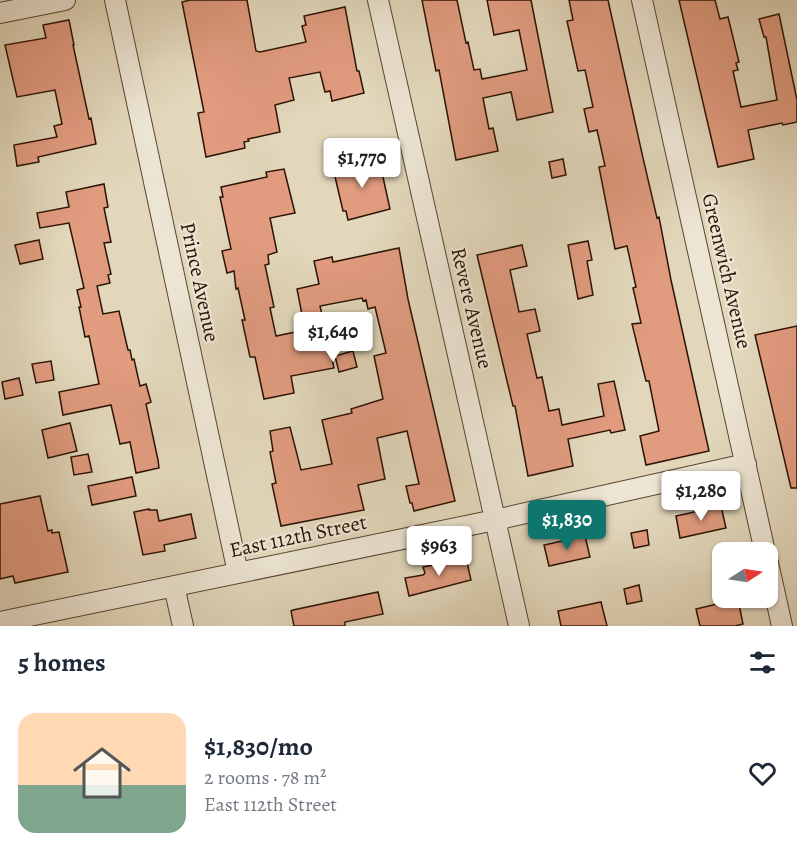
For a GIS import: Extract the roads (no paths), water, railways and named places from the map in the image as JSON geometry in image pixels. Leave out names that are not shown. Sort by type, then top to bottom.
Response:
[{"type":"street","points":[[0,13],[65,0]]},
{"type":"street","name":"Prince Avenue","points":[[115,0],[238,573]]},
{"type":"street","name":"Revere Avenue","points":[[378,0],[519,626]]},
{"type":"street","name":"Greenwich Avenue","points":[[642,0],[763,542]]},
{"type":"street","name":"East 112th Street","points":[[0,622],[495,520],[746,464]]},
{"type":"street","points":[[174,586],[183,626]]},
{"type":"street","points":[[778,608],[782,626]]}]
